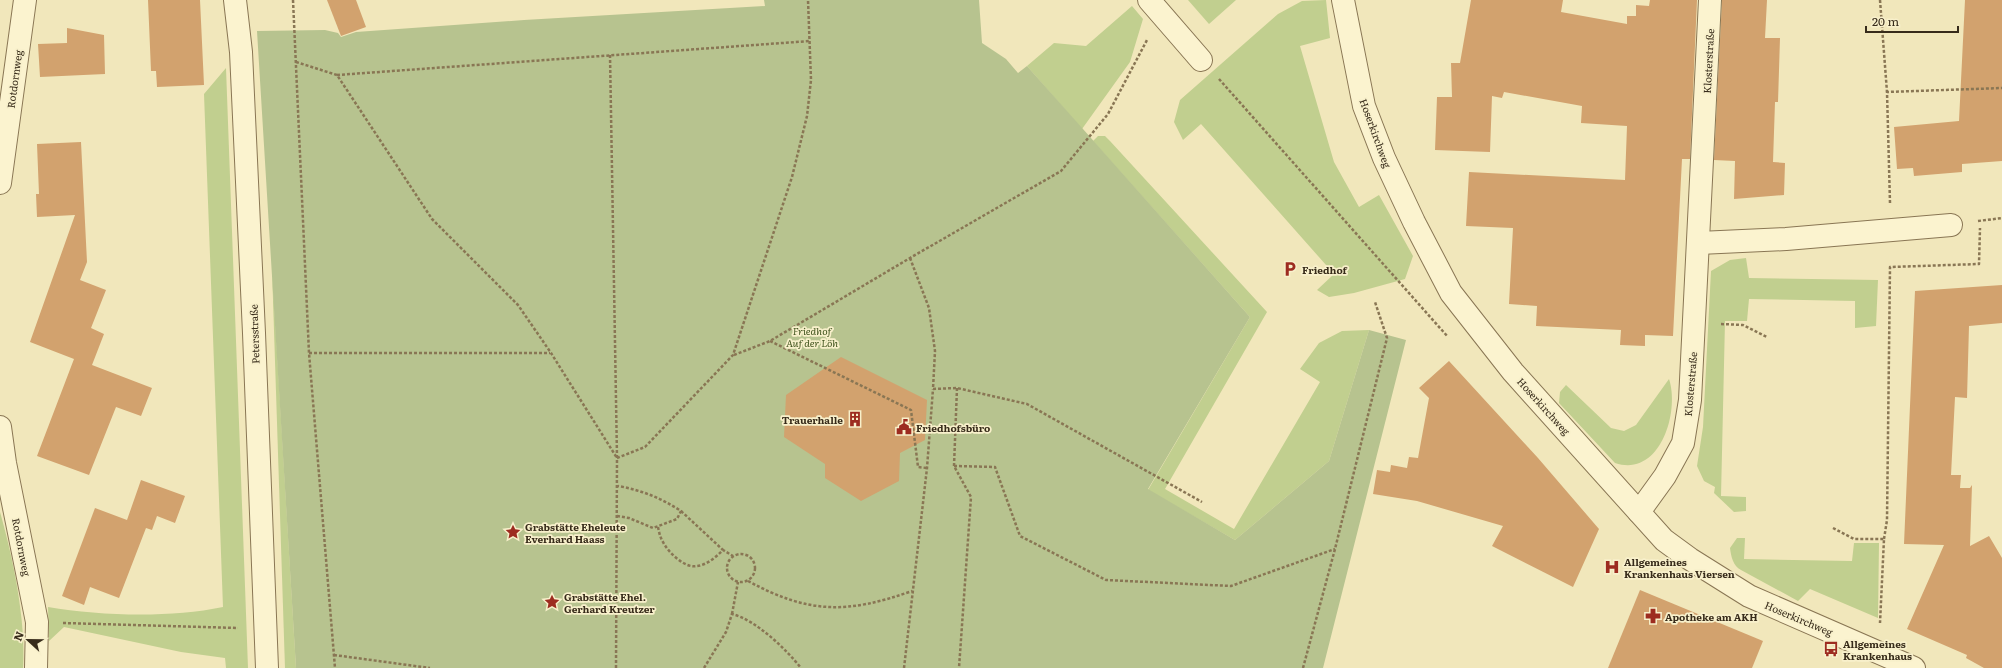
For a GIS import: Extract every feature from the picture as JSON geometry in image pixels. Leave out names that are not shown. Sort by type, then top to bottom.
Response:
[{"type":"street","name":"Rotdornweg","points":[[0,183],[25,0]]},
{"type":"street","name":"Petersstraße","points":[[235,0],[241,52],[267,668]]},
{"type":"street","name":"Hoserkirchweg","points":[[1343,0],[1364,106],[1384,158],[1407,208],[1451,293],[1513,372],[1639,512],[1671,544],[1690,559],[1749,596],[1914,668]]},
{"type":"street","name":"Klosterstraße","points":[[1639,512],[1665,476],[1683,443],[1690,400],[1710,0]]},
{"type":"street","points":[[1155,7],[1201,60]]},
{"type":"street","points":[[1699,243],[1786,239],[1951,225]]},
{"type":"street","name":"Rotdornweg","points":[[0,427],[37,622],[36,668]]},
{"type":"path","points":[[293,0],[309,353],[334,668]]},
{"type":"path","points":[[733,355],[792,177],[807,116],[811,80],[808,0]]},
{"type":"path","points":[[1880,0],[1887,92],[1891,230]]},
{"type":"path","points":[[617,458],[645,447],[733,355],[770,340],[1061,171],[1108,114],[1155,7]]},
{"type":"path","points":[[296,62],[337,75],[810,41]]},
{"type":"path","points":[[610,55],[618,486],[616,668]]},
{"type":"path","points":[[337,75],[432,219],[518,305],[551,352],[617,458]]},
{"type":"path","points":[[1887,92],[2002,88]]},
{"type":"path","points":[[1878,651],[1884,539],[1887,520],[1890,267],[1980,264],[1980,221]]},
{"type":"path","points":[[904,668],[927,468],[935,352],[929,308],[910,258]]},
{"type":"path","points":[[1303,668],[1335,549],[1387,338],[1375,302]]},
{"type":"path","points":[[1694,323],[1742,325],[1768,337]]},
{"type":"path","points":[[770,340],[911,410],[918,467],[927,468]]},
{"type":"path","points":[[309,353],[551,352]]},
{"type":"path","points":[[933,389],[957,388],[1027,404],[1202,502]]},
{"type":"path","points":[[957,388],[954,466],[971,497],[959,668]]},
{"type":"path","points":[[954,466],[995,467],[1020,536],[1106,580],[1231,586],[1335,549]]},
{"type":"path","points":[[618,486],[637,489],[681,511],[723,550],[732,556]]},
{"type":"path","points":[[617,516],[629,518],[653,528],[677,519],[681,511]]},
{"type":"path","points":[[658,527],[663,542],[675,556],[686,564],[696,567],[712,560],[723,550]]},
{"type":"path","points":[[1833,528],[1854,539],[1884,539]]},
{"type":"path","points":[[748,581],[754,574],[754,560],[742,553],[732,556],[727,564],[728,573],[738,582],[748,581],[791,601],[812,606],[838,608],[862,606],[912,591]]},
{"type":"path","points":[[704,668],[726,632],[732,614],[738,582]]},
{"type":"path","points":[[732,614],[754,625],[771,638],[790,654],[801,668]]},
{"type":"path","points":[[37,622],[265,629]]},
{"type":"path","points":[[334,655],[430,668]]},
{"type":"green space","name":"Friedhof Auf der Löh","points":[[764,0],[979,0],[982,43],[1006,59],[1018,73],[1027,66],[1250,317],[1148,489],[1235,540],[1329,461],[1369,330],[1406,340],[1323,668],[296,668],[257,31],[325,30],[338,33],[341,37],[356,32],[524,20],[765,6]]},
{"type":"green space","points":[[1188,0],[1236,0],[1209,24]]},
{"type":"green space","points":[[1326,0],[1330,38],[1300,46],[1334,162],[1359,207],[1379,195],[1413,256],[1405,279],[1354,293],[1329,297],[1317,290],[1334,274],[1201,124],[1183,140],[1174,122],[1180,100],[1278,14],[1302,1]]},
{"type":"green space","points":[[1132,6],[1143,19],[1130,62],[1082,129],[1027,66],[1054,43],[1086,46]]},
{"type":"green space","points":[[226,68],[248,668],[226,668],[225,658],[181,652],[64,627],[49,641],[48,607],[113,614],[159,614],[202,611],[223,607],[204,94]]},
{"type":"green space","points":[[1098,136],[1105,136],[1110,141],[1267,312],[1165,489],[1234,529],[1320,382],[1300,369],[1319,343],[1342,331],[1369,330],[1329,461],[1235,540],[1148,490],[1250,317],[1093,141]]},
{"type":"green space","points":[[1746,258],[1749,278],[1878,280],[1876,326],[1855,328],[1855,301],[1749,299],[1747,321],[1725,321],[1721,496],[1746,497],[1746,511],[1734,512],[1714,493],[1715,487],[1704,481],[1697,466],[1703,427],[1711,271],[1730,260]]},
{"type":"green space","points":[[272,269],[296,668],[285,668]]},
{"type":"green space","points":[[1669,379],[1672,393],[1672,408],[1669,424],[1663,439],[1655,452],[1644,461],[1631,465],[1615,463],[1559,403],[1560,392],[1566,385],[1611,428],[1624,431],[1636,425]]},
{"type":"green space","points":[[0,512],[10,549],[18,589],[22,630],[23,668],[0,668]]},
{"type":"green space","points":[[1737,538],[1745,538],[1744,559],[1852,561],[1854,543],[1879,543],[1878,618],[1810,589],[1798,601],[1741,570],[1734,563],[1730,548]]},
{"type":"building","points":[[148,0],[200,0],[204,85],[157,87],[156,71],[151,71]]},
{"type":"building","points":[[327,0],[356,0],[366,27],[341,36]]},
{"type":"building","points":[[1471,0],[1563,0],[1561,12],[1627,24],[1627,16],[1636,16],[1636,5],[1649,6],[1650,0],[1697,0],[1690,159],[1682,159],[1673,336],[1645,335],[1645,346],[1620,345],[1621,330],[1536,326],[1537,306],[1509,304],[1513,228],[1466,226],[1469,172],[1625,180],[1627,126],[1581,123],[1582,106],[1504,92],[1502,98],[1492,96],[1490,152],[1435,150],[1437,97],[1452,97],[1451,63],[1460,63]]},
{"type":"building","points":[[1722,0],[1767,0],[1765,38],[1780,38],[1778,102],[1775,102],[1773,162],[1785,163],[1784,195],[1734,199],[1735,161],[1714,160]]},
{"type":"building","points":[[1965,0],[2002,0],[2002,161],[1962,164],[1962,172],[1914,176],[1913,168],[1897,169],[1894,127],[1959,121]]},
{"type":"building","points":[[67,28],[104,35],[105,74],[40,77],[38,44],[67,43]]},
{"type":"building","points":[[81,142],[87,262],[80,280],[106,290],[91,328],[104,334],[92,365],[152,388],[141,416],[116,407],[89,475],[37,456],[74,359],[30,342],[75,215],[37,217],[36,194],[39,194],[37,144]]},
{"type":"building","points":[[2002,285],[2002,323],[1969,326],[1967,398],[1955,397],[1951,475],[1961,475],[1960,488],[1970,488],[1972,485],[1970,546],[1989,536],[2002,558],[2002,668],[1984,668],[1966,658],[1967,655],[1907,629],[1944,545],[1904,544],[1915,291]]},
{"type":"building","name":"Trauerhalle","points":[[841,357],[927,400],[925,440],[900,453],[899,481],[861,501],[825,478],[825,464],[784,437],[786,395]]},
{"type":"building","points":[[1449,361],[1538,458],[1599,529],[1573,587],[1492,546],[1503,526],[1417,501],[1373,494],[1377,470],[1390,472],[1391,465],[1407,468],[1409,457],[1418,458],[1429,398],[1419,388]]},
{"type":"building","points":[[141,480],[185,496],[175,523],[157,516],[152,530],[146,528],[119,598],[90,587],[84,605],[62,596],[95,508],[127,520]]},
{"type":"building","points":[[1640,590],[1763,641],[1752,668],[1608,668]]},
{"type":"place","name":"Friedhof","points":[[1290,269]]},
{"type":"place","name":"Trauerhalle","points":[[855,419]]},
{"type":"place","name":"Friedhofsbüro","points":[[904,427]]},
{"type":"place","name":"Grabstätte Eheleute Everhard Haass","points":[[513,532]]},
{"type":"place","name":"Allgemeines Krankenhaus Viersen","points":[[1612,567]]},
{"type":"place","name":"Grabstätte Ehel. Gerhard Kreutzer","points":[[552,602]]},
{"type":"place","name":"Apotheke am AKH","points":[[1653,616]]},
{"type":"place","name":"Allgemeines Krankenhaus","points":[[1831,649]]}]
